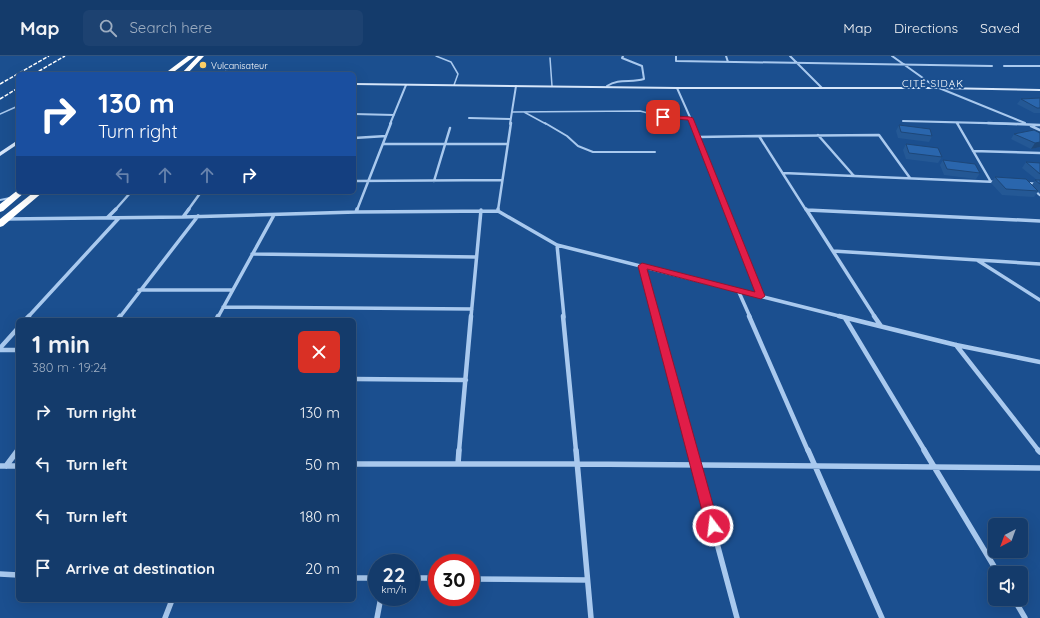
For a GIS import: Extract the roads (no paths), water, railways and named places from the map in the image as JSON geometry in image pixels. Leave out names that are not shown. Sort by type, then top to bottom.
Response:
[{"type":"highway","points":[[170,72],[192,56]]},
{"type":"highway","points":[[186,72],[201,56]]},
{"type":"highway","points":[[0,209],[18,194]]},
{"type":"highway","points":[[3,221],[37,194]]},
{"type":"street","points":[[607,86],[613,81],[618,80],[637,81],[644,79],[642,66],[622,58],[623,56]]},
{"type":"street","points":[[676,56],[676,60],[728,62],[992,66]]},
{"type":"street","points":[[726,56],[728,62]]},
{"type":"street","points":[[790,56],[822,88]]},
{"type":"street","points":[[892,56],[938,88],[1040,130]]},
{"type":"street","points":[[1004,66],[1040,66]]},
{"type":"street","points":[[356,84],[1040,90]]},
{"type":"street","points":[[356,212],[406,85]]},
{"type":"street","points":[[498,211],[516,86]]},
{"type":"street","points":[[677,88],[761,296]]},
{"type":"street","points":[[356,114],[394,115]]},
{"type":"street","points":[[469,118],[511,119]]},
{"type":"street","points":[[903,122],[1040,125]]},
{"type":"street","points":[[957,123],[991,182]]},
{"type":"street","points":[[434,181],[450,128]]},
{"type":"street","points":[[818,135],[854,176]]},
{"type":"street","points":[[698,137],[879,135],[910,178]]},
{"type":"street","points":[[356,138],[386,136]]},
{"type":"street","points":[[759,136],[881,326]]},
{"type":"street","points":[[0,154],[16,143]]},
{"type":"street","points":[[383,144],[508,144]]},
{"type":"street","points":[[974,151],[1040,153]]},
{"type":"street","points":[[783,173],[998,182]]},
{"type":"street","points":[[356,181],[502,180]]},
{"type":"street","points":[[1020,183],[1040,184]]},
{"type":"street","points":[[1027,183],[1040,195]]},
{"type":"street","points":[[107,218],[129,194]]},
{"type":"street","points":[[183,217],[200,194]]},
{"type":"street","points":[[458,464],[481,210]]},
{"type":"street","points":[[806,210],[1040,221]]},
{"type":"street","points":[[3,221],[356,212],[498,211],[557,245],[845,318],[1040,362]]},
{"type":"street","points":[[217,318],[274,215]]},
{"type":"street","points":[[118,318],[198,216]]},
{"type":"street","points":[[27,318],[119,218]]},
{"type":"street","points":[[557,245],[591,618]]},
{"type":"street","points":[[833,251],[1040,264]]},
{"type":"street","points":[[252,254],[476,257]]},
{"type":"street","points":[[977,260],[1040,300]]},
{"type":"street","points":[[642,266],[737,618]]},
{"type":"street","points":[[139,290],[232,290]]},
{"type":"street","points":[[738,290],[882,618]]},
{"type":"street","points":[[223,307],[472,309]]},
{"type":"street","points":[[845,318],[994,566]]},
{"type":"street","points":[[0,349],[16,330]]},
{"type":"street","points":[[956,344],[1040,452]]},
{"type":"street","points":[[0,349],[16,350]]},
{"type":"street","points":[[356,379],[466,380]]},
{"type":"street","points":[[3,466],[16,452]]},
{"type":"street","points":[[356,464],[577,464],[1040,468]]},
{"type":"street","points":[[3,466],[16,466]]},
{"type":"street","points":[[0,574],[16,574]]},
{"type":"street","points":[[356,578],[368,578]]},
{"type":"street","points":[[480,579],[587,580]]},
{"type":"street","points":[[165,618],[171,602]]},
{"type":"street","points":[[377,618],[379,606]]},
{"type":"street","points":[[1018,606],[1026,618]]},
{"type":"lane","points":[[436,56],[451,62],[458,74],[454,85]]},
{"type":"lane","points":[[550,58],[552,86]]},
{"type":"lane","points":[[225,72],[229,68]]},
{"type":"lane","points":[[0,114],[16,107]]},
{"type":"lane","points":[[512,112],[640,111],[663,117],[690,118]]},
{"type":"lane","points":[[523,112],[567,136],[585,150],[593,152],[655,152]]},
{"type":"lane","points":[[0,200],[18,194]]},
{"type":"railway","points":[[21,72],[49,56]]},
{"type":"railway","points":[[37,72],[65,56]]},
{"type":"railway","points":[[0,84],[16,75]]},
{"type":"railway","points":[[0,99],[16,89]]},
{"type":"place","name":"Vulcanisateur","points":[[203,65]]},
{"type":"district","name":"CITÉ SIDAK","points":[[933,83]]}]
